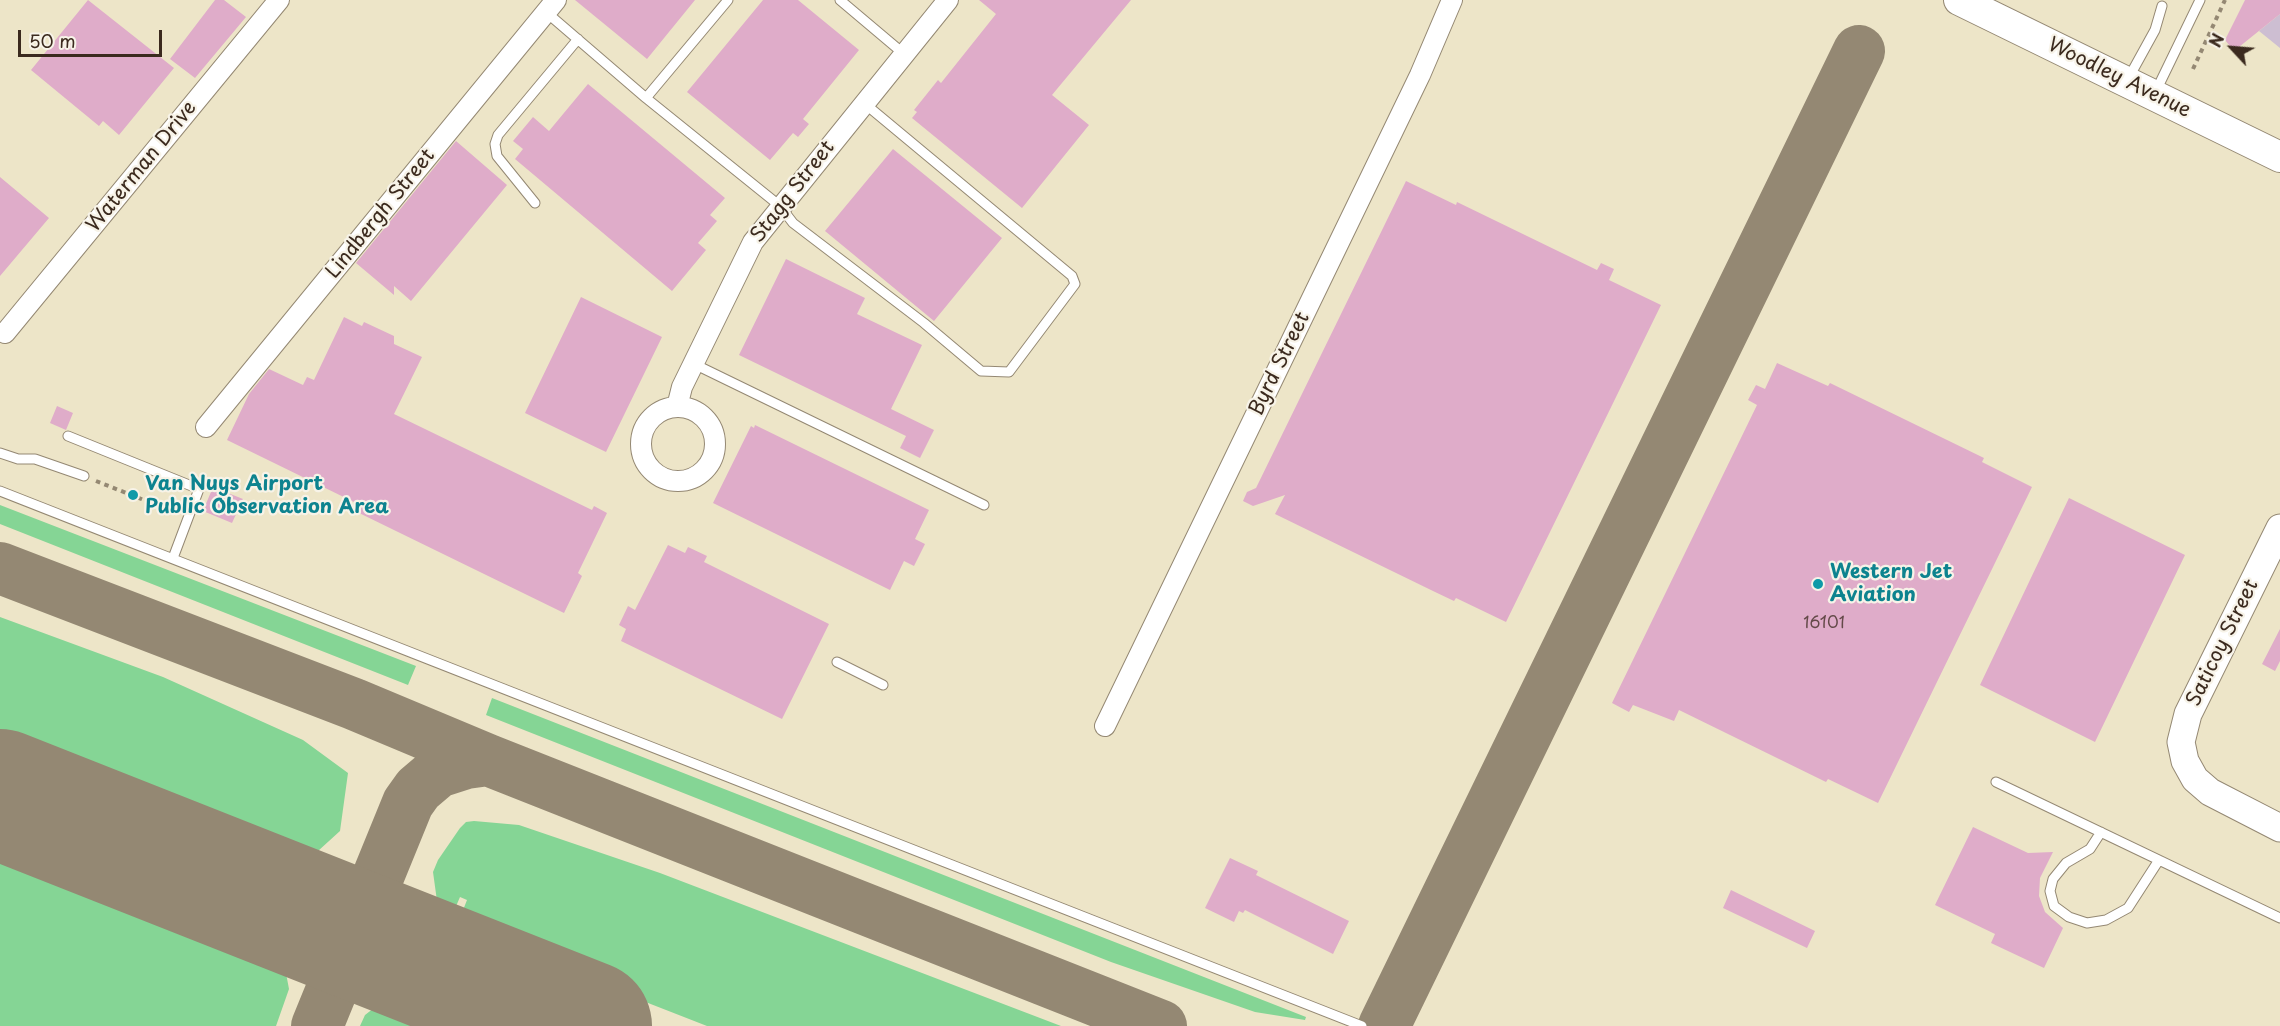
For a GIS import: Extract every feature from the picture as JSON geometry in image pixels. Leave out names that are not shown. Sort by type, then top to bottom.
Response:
[{"type":"main road","name":"Woodley Avenue","points":[[1959,0],[2280,157]]},
{"type":"main road","name":"Saticoy Street","points":[[2280,528],[2188,714],[2181,742],[2185,761],[2195,779],[2210,792],[2280,828]]},
{"type":"street","name":"Waterman Drive","points":[[2,337],[279,0]]},
{"type":"street","name":"Stagg Street","points":[[677,408],[682,387],[692,363],[741,262],[780,206],[948,0]]},
{"type":"street","name":"Byrd Street","points":[[1105,726],[1420,75],[1452,0]]},
{"type":"street","name":"Lindbergh Street","points":[[206,427],[551,6]]},
{"type":"lane","points":[[646,98],[728,0]]},
{"type":"lane","points":[[840,0],[904,54]]},
{"type":"lane","points":[[2154,96],[2200,0]]},
{"type":"lane","points":[[551,6],[578,39],[646,98],[780,206],[793,223],[924,323],[981,371],[1009,372],[1075,285],[1072,276],[864,103]]},
{"type":"lane","points":[[2126,82],[2155,30],[2162,6]]},
{"type":"lane","points":[[535,202],[497,156],[495,144],[498,135],[578,39]]},
{"type":"lane","points":[[692,363],[984,505]]},
{"type":"lane","points":[[68,436],[199,489],[173,558]]},
{"type":"lane","points":[[0,453],[18,459],[35,459],[84,476]]},
{"type":"lane","points":[[0,491],[1362,1026]]},
{"type":"lane","points":[[837,662],[883,685]]},
{"type":"lane","points":[[1996,782],[2280,918]]},
{"type":"lane","points":[[2101,832],[2090,849],[2066,863],[2053,879],[2050,891],[2054,906],[2069,917],[2087,923],[2106,920],[2128,908],[2159,860]]},
{"type":"path","points":[[2193,69],[2225,0]]},
{"type":"path","points":[[84,476],[159,507]]},
{"type":"shaded area","points":[[2280,14],[2280,48],[2259,31]]},
{"type":"green space","points":[[0,505],[416,666],[408,685],[0,524]]},
{"type":"green space","points":[[0,617],[163,677],[303,740],[348,773],[340,831],[318,851],[300,857],[288,855],[285,861],[0,748]]},
{"type":"green space","points":[[492,698],[1306,1017],[1305,1020],[1255,1012],[1111,962],[486,715]]},
{"type":"green space","points":[[466,822],[519,825],[660,873],[1061,1026],[707,1026],[456,928],[467,900],[460,897],[451,918],[437,901],[433,872],[438,860],[460,828]]},
{"type":"green space","points":[[0,843],[271,951],[270,954],[285,968],[289,989],[276,1026],[0,1026]]},
{"type":"green space","points":[[392,1004],[414,1006],[466,1026],[360,1026],[365,1015],[374,1008]]},
{"type":"building","points":[[88,0],[174,68],[119,135],[103,121],[99,126],[31,70]]},
{"type":"building","points":[[215,0],[224,0],[246,17],[195,78],[170,59]]},
{"type":"building","points":[[575,0],[695,0],[647,59]]},
{"type":"building","points":[[763,0],[798,0],[859,50],[803,119],[809,124],[798,137],[793,133],[770,160],[687,92]]},
{"type":"building","points":[[979,0],[1131,0],[1052,95],[1089,125],[1022,208],[912,118],[917,112],[914,110],[938,80],[941,83],[996,14]]},
{"type":"building","points":[[2245,0],[2280,0],[2280,14],[2234,51],[2225,40]]},
{"type":"building","points":[[588,84],[725,198],[710,215],[717,221],[698,243],[706,250],[672,291],[515,159],[523,149],[513,141],[533,117],[549,131]]},
{"type":"building","points":[[456,141],[507,185],[411,301],[394,286],[394,295],[356,263]]},
{"type":"building","points":[[893,149],[1002,238],[934,321],[825,231]]},
{"type":"building","points":[[0,177],[49,218],[0,276]]},
{"type":"building","points":[[1406,181],[1456,205],[1457,202],[1597,270],[1601,263],[1614,269],[1609,280],[1661,305],[1506,622],[1456,598],[1454,601],[1275,514],[1285,495],[1253,506],[1243,501],[1247,492],[1256,488]]},
{"type":"building","points":[[786,259],[865,298],[857,314],[922,345],[891,409],[934,430],[920,458],[900,448],[906,436],[739,355]]},
{"type":"building","points":[[581,297],[662,337],[606,452],[525,413]]},
{"type":"building","points":[[344,317],[362,326],[364,322],[394,336],[394,344],[422,357],[394,414],[592,510],[594,506],[607,513],[578,573],[582,576],[564,613],[355,511],[358,504],[227,440],[249,394],[269,369],[303,385],[307,377],[314,380]]},
{"type":"building","name":"Western Jet Aviation","points":[[1777,363],[1828,386],[1830,383],[1984,458],[1982,462],[2032,487],[1878,803],[1828,779],[1826,782],[1679,710],[1674,721],[1633,705],[1629,712],[1612,703],[1757,405],[1748,400],[1756,385],[1765,389]]},
{"type":"building","points":[[57,406],[73,413],[66,430],[50,423]]},
{"type":"building","points":[[755,425],[929,510],[915,539],[925,544],[914,566],[904,561],[890,590],[713,503],[751,426],[754,428]]},
{"type":"building","points":[[213,487],[243,499],[232,523],[203,511]]},
{"type":"building","points":[[2069,498],[2185,555],[2095,742],[1980,685]]},
{"type":"building","points":[[668,545],[685,553],[688,547],[707,556],[704,562],[829,624],[782,719],[621,641],[626,629],[619,625],[628,606],[635,610]]},
{"type":"building","points":[[2280,629],[2280,661],[2275,671],[2262,664]]},
{"type":"building","points":[[1973,827],[2028,853],[2053,852],[2040,878],[2039,896],[2045,912],[2063,928],[2044,968],[1991,943],[1995,934],[1935,905]]},
{"type":"building","points":[[1230,858],[1258,871],[1256,875],[1349,921],[1333,954],[1245,910],[1243,913],[1239,911],[1234,922],[1205,908]]},
{"type":"building","points":[[1731,890],[1815,931],[1807,948],[1723,908]]},
{"type":"taxiway","points":[[1384,1026],[1859,51]]},
{"type":"taxiway","points":[[0,568],[354,704],[488,760],[1161,1026]]},
{"type":"taxiway","points":[[317,1026],[408,803],[418,789],[438,772],[466,763],[488,760]]},
{"type":"taxiway","points":[[301,913],[323,917],[348,915],[359,908],[369,894]]},
{"type":"taxiway","points":[[336,978],[343,964],[357,952],[375,948],[403,953]]},
{"type":"runway","points":[[0,794],[587,1026]]},
{"type":"place","name":"Van Nuys Airport Public Observation Area","points":[[133,495]]},
{"type":"place","name":"Western Jet Aviation","points":[[1818,584]]}]
